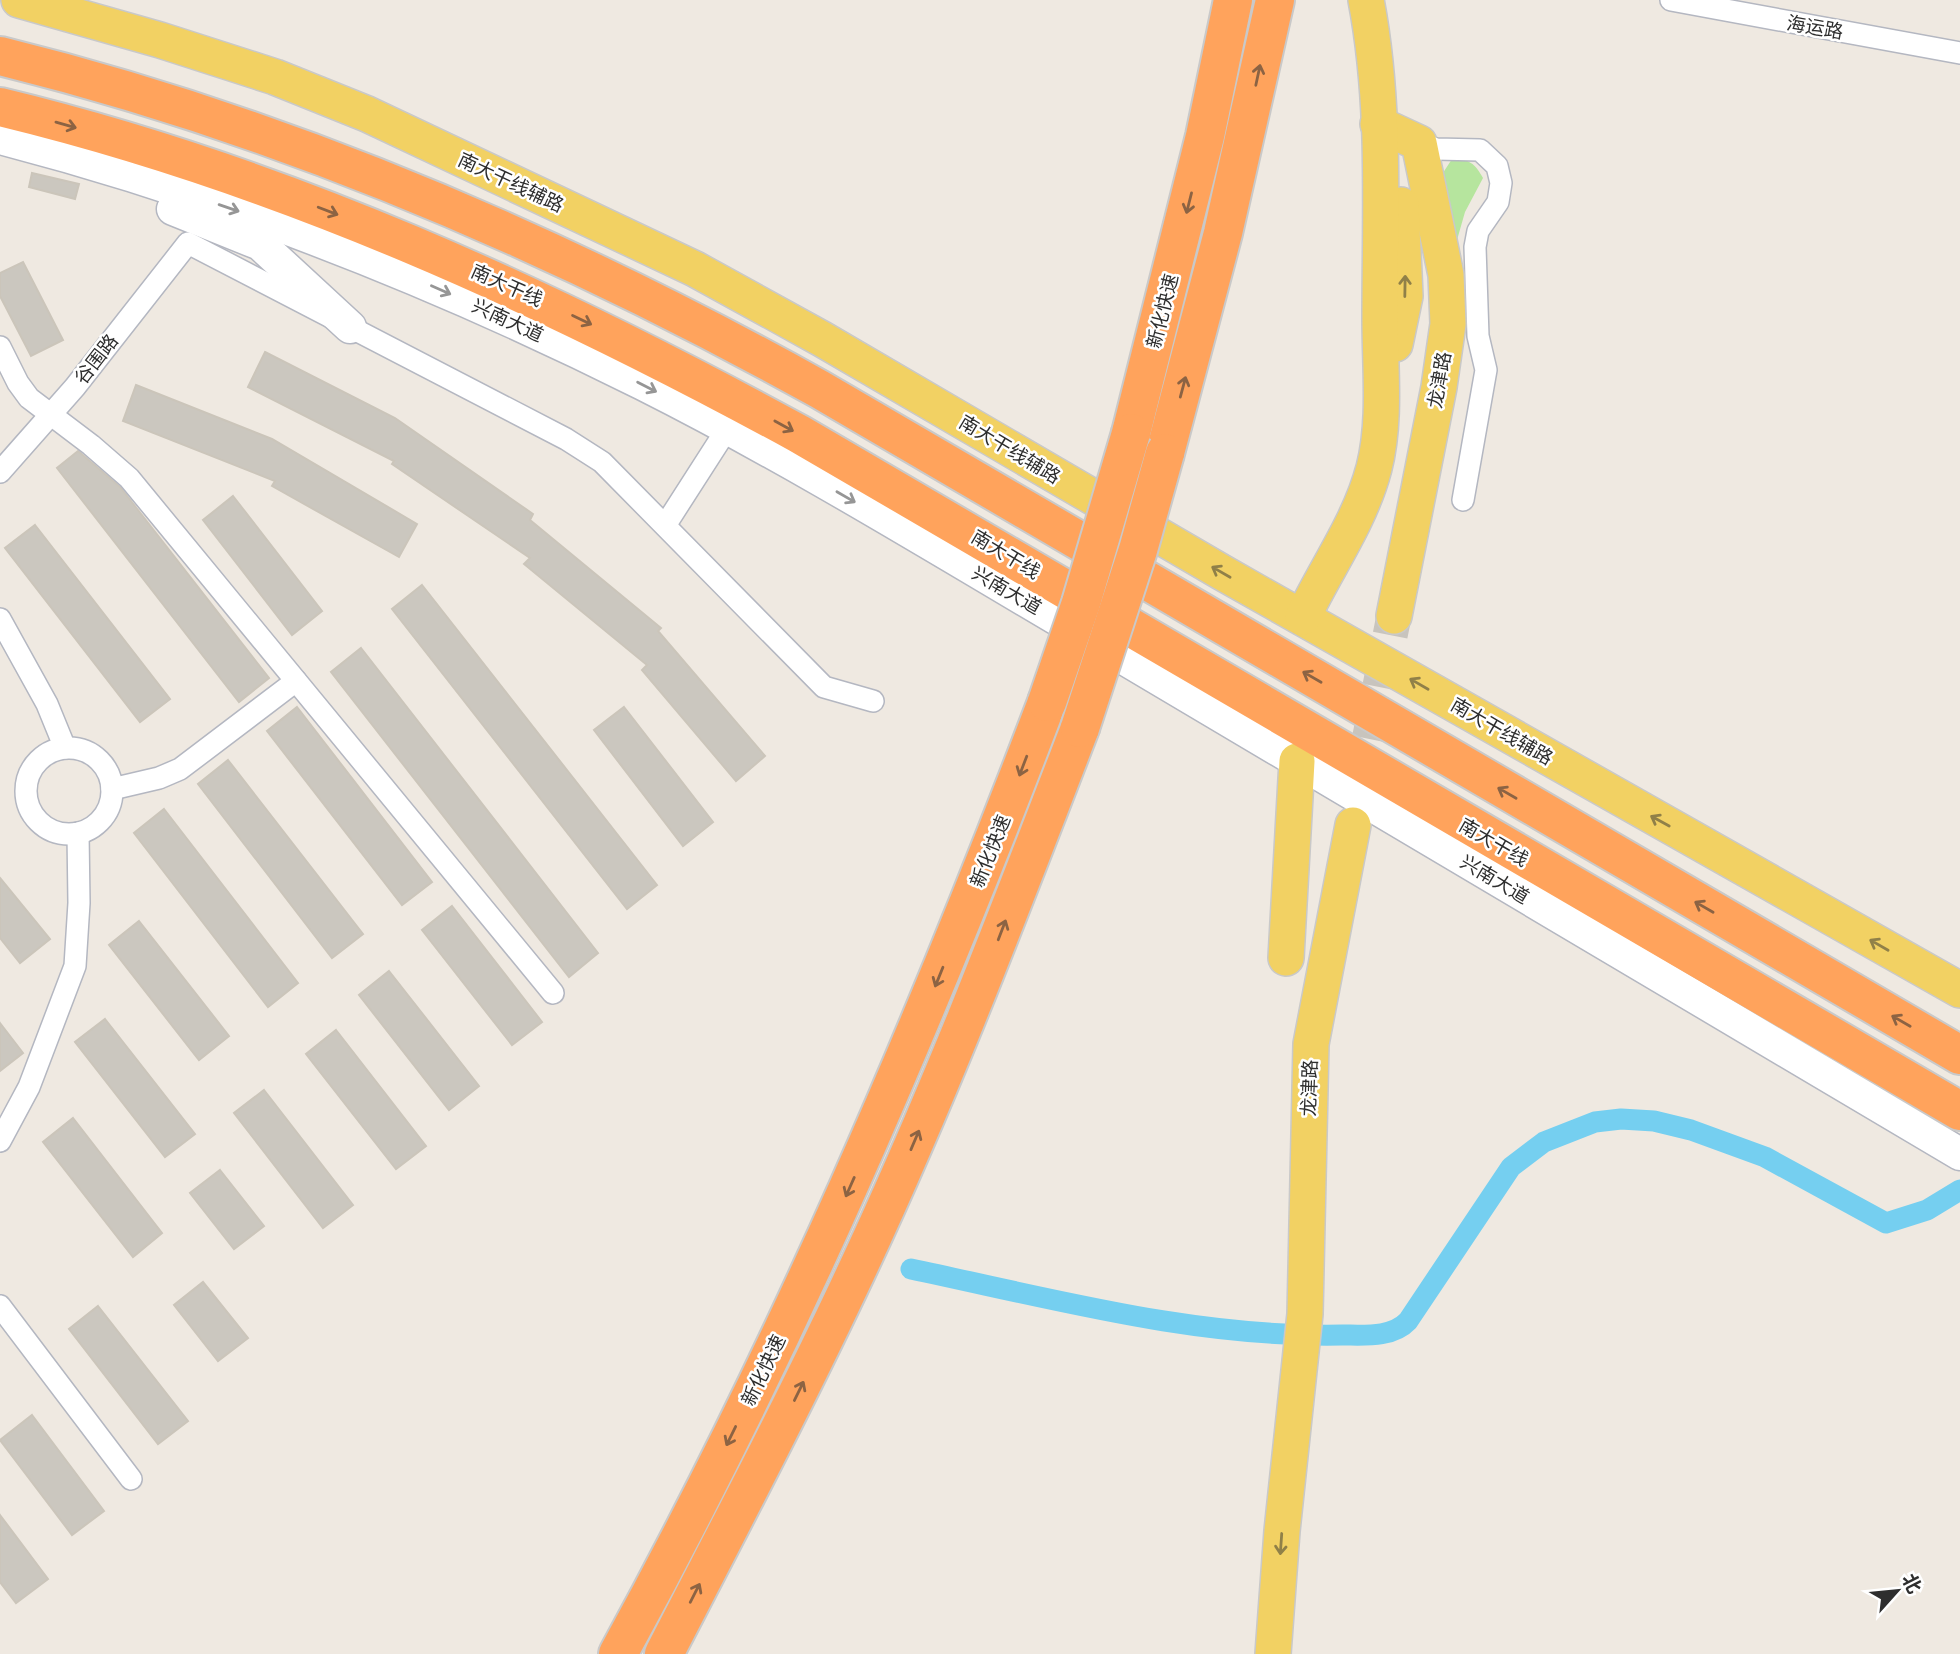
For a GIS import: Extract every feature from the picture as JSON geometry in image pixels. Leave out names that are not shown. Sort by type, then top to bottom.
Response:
[{"type":"highway","name":"新化快速","points":[[618,1654],[746,1407],[850,1186],[940,976],[1047,702],[1081,603],[1130,433],[1205,136],[1233,0]]},
{"type":"highway","name":"新化快速","points":[[664,1654],[793,1402],[882,1214],[995,950],[1080,728],[1134,563],[1165,453],[1244,141],[1275,0]]},
{"type":"highway","points":[[0,56],[189,109],[323,155],[580,265],[693,319],[1960,1055]]},
{"type":"highway","name":"南大干线","points":[[0,107],[182,158],[399,238],[544,302],[660,358],[811,441],[1960,1111]]},
{"type":"main road","name":"南大干线辅路","points":[[19,0],[160,40],[275,77],[367,114],[620,232],[822,339],[1303,617],[1960,990]]},
{"type":"main road","points":[[1303,617],[1367,490],[1378,448],[1381,400],[1402,314],[1405,264],[1397,183],[1378,124],[1373,48],[1366,0]]},
{"type":"main road","points":[[1378,124],[1419,143]]},
{"type":"main road","name":"兴南大道","points":[[0,138],[174,189],[317,238],[530,330],[727,429],[1297,761],[1960,1154]]},
{"type":"main road","name":"龙津路","points":[[1394,616],[1439,387],[1448,324],[1446,275],[1419,143]]},
{"type":"main road","points":[[0,149],[105,182],[260,244],[350,327]]},
{"type":"main road","points":[[1286,958],[1297,761]]},
{"type":"main road","name":"龙津路","points":[[1273,1654],[1282,1531],[1303,1354],[1311,1044],[1353,825]]},
{"type":"main road","points":[[1690,1018],[1960,1154]]},
{"type":"main road","name":"龙津路","points":[[1295,1654],[1306,1508],[1303,1354]]},
{"type":"street","name":"海运路","points":[[1671,0],[1960,53]]},
{"type":"street","points":[[1419,143],[1436,149],[1480,150],[1497,166],[1501,183],[1498,202],[1478,231],[1475,247],[1478,336],[1486,370],[1463,500]]},
{"type":"street","name":"谷围路","points":[[0,472],[49,416],[188,243],[350,327]]},
{"type":"street","points":[[350,327],[566,439],[602,462],[824,687],[873,701]]},
{"type":"street","points":[[0,347],[18,383],[49,416],[91,445],[129,478],[553,993]]},
{"type":"street","points":[[666,524],[727,429]]},
{"type":"street","points":[[0,619],[47,704],[65,748]]},
{"type":"street","points":[[112,789],[159,778],[180,769],[296,681]]},
{"type":"street","points":[[65,748],[92,755],[103,765],[112,789],[108,807],[101,819],[78,833],[51,830],[32,812],[27,799],[26,785],[38,760],[50,752],[65,748]]},
{"type":"street","points":[[0,1141],[29,1087],[75,965],[79,902],[78,833]]},
{"type":"street","points":[[0,1306],[131,1479]]},
{"type":"green space","points":[[1452,159],[1471,163],[1483,178],[1465,212],[1455,247],[1439,179]]},
{"type":"building","points":[[32,173],[79,184],[75,199],[29,187]]},
{"type":"building","points":[[23,262],[63,340],[31,356],[0,296],[0,273]]},
{"type":"building","points":[[265,352],[395,418],[533,514],[530,520],[661,628],[658,631],[765,756],[736,781],[642,670],[647,665],[524,564],[530,558],[392,464],[394,461],[248,387]]},
{"type":"building","points":[[136,385],[272,439],[417,524],[399,557],[272,486],[275,481],[123,421]]},
{"type":"building","points":[[78,451],[120,487],[269,678],[239,702],[57,468]]},
{"type":"building","points":[[233,496],[322,611],[292,635],[203,520]]},
{"type":"building","points":[[35,525],[170,699],[140,722],[5,548]]},
{"type":"building","points":[[422,585],[657,885],[627,909],[392,609]]},
{"type":"building","points":[[361,648],[598,953],[569,977],[331,672]]},
{"type":"building","points":[[297,707],[432,882],[402,905],[267,731]]},
{"type":"building","points":[[624,707],[713,822],[683,846],[594,730]]},
{"type":"building","points":[[228,760],[363,934],[332,958],[198,784]]},
{"type":"building","points":[[164,809],[298,983],[268,1007],[134,833]]},
{"type":"building","points":[[0,878],[50,939],[20,963],[0,938]]},
{"type":"building","points":[[452,906],[542,1022],[512,1045],[422,930]]},
{"type":"building","points":[[139,921],[229,1036],[199,1060],[109,945]]},
{"type":"building","points":[[389,971],[479,1086],[449,1110],[359,995]]},
{"type":"building","points":[[105,1019],[195,1134],[165,1157],[75,1042]]},
{"type":"building","points":[[0,1023],[23,1053],[0,1071]]},
{"type":"building","points":[[336,1030],[426,1146],[396,1169],[306,1054]]},
{"type":"building","points":[[264,1090],[353,1205],[323,1228],[234,1113]]},
{"type":"building","points":[[73,1118],[162,1233],[133,1257],[43,1142]]},
{"type":"building","points":[[220,1170],[264,1226],[234,1249],[190,1193]]},
{"type":"building","points":[[203,1282],[248,1338],[218,1361],[174,1305]]},
{"type":"building","points":[[98,1306],[188,1421],[158,1444],[69,1329]]},
{"type":"building","points":[[32,1415],[104,1511],[72,1535],[0,1440]]},
{"type":"building","points":[[0,1515],[48,1579],[16,1603],[0,1582]]},
{"type":"waterway","points":[[911,1269],[1072,1304],[1179,1323],[1287,1334],[1368,1335],[1386,1333],[1408,1321],[1511,1167],[1544,1142],[1595,1122],[1621,1119],[1654,1121],[1691,1130],[1765,1157],[1886,1223],[1927,1210],[1960,1190]]},
{"type":"tunnel","points":[[1359,791],[1394,616]]}]
